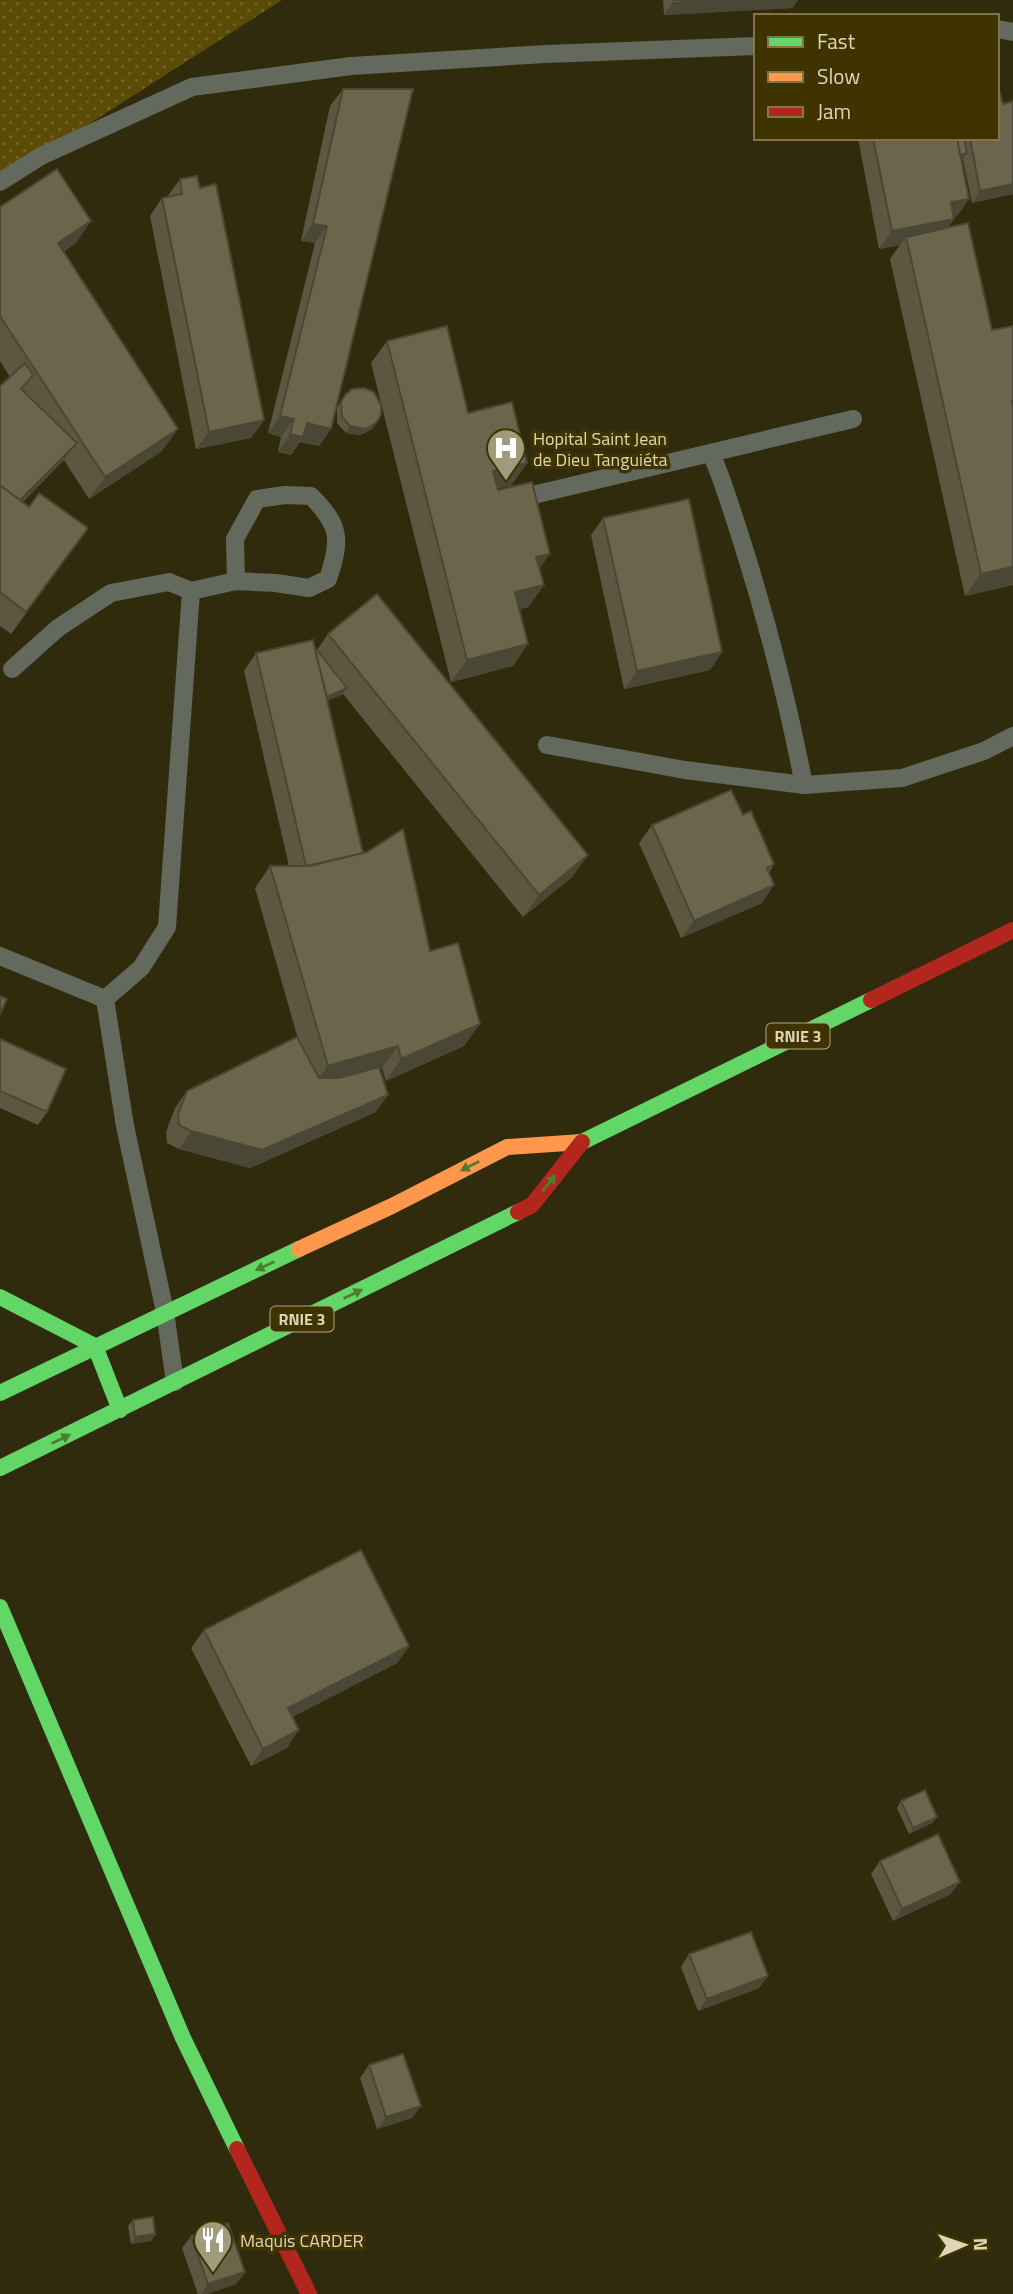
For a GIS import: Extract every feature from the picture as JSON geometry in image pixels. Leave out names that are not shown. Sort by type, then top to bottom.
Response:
[{"type":"main road","name":"RNIE 3","points":[[0,1393],[391,1206],[507,1147],[582,1142],[1013,930]]},
{"type":"main road","name":"RNIE 3","points":[[0,1468],[532,1205],[582,1142]]},
{"type":"main road","points":[[0,1297],[95,1346],[120,1410]]},
{"type":"main road","points":[[0,1607],[183,2038],[309,2294]]},
{"type":"lane","points":[[0,182],[41,156],[192,87],[351,65],[754,46]]},
{"type":"lane","points":[[533,495],[853,419]]},
{"type":"lane","points":[[711,453],[721,476],[758,593],[786,696],[804,785]]},
{"type":"lane","points":[[12,668],[58,628],[111,593],[169,582],[191,591],[236,581],[309,588],[328,579],[335,555],[336,533],[329,514],[311,496],[285,495],[257,499],[235,539],[236,581]]},
{"type":"lane","points":[[105,999],[141,968],[167,927],[191,591]]},
{"type":"lane","points":[[547,745],[685,770],[804,785],[902,778],[984,751],[1013,736]]},
{"type":"lane","points":[[0,956],[105,999]]},
{"type":"lane","points":[[105,999],[125,1126],[165,1312],[175,1382]]},
{"type":"shaded area","points":[[0,0],[282,0],[0,181]]},
{"type":"building","points":[[673,0],[715,0],[673,3]]},
{"type":"building","points":[[343,89],[413,89],[331,429],[307,423],[303,437],[290,434],[294,419],[280,416],[327,226],[313,224]]},
{"type":"building","points":[[999,90],[1003,104],[1013,101],[1013,184],[980,191],[970,140],[999,140]]},
{"type":"building","points":[[873,140],[957,140],[969,199],[951,202],[954,219],[892,231]]},
{"type":"building","points":[[957,140],[964,140],[967,153],[960,155]]},
{"type":"building","points":[[57,169],[91,221],[58,243],[178,429],[105,477],[0,316],[0,207]]},
{"type":"building","points":[[197,176],[200,188],[216,184],[264,420],[209,432],[162,198],[182,194],[180,179]]},
{"type":"building","points":[[968,223],[992,330],[1013,326],[1013,567],[981,574],[906,237]]},
{"type":"building","points":[[447,326],[468,413],[512,402],[527,463],[493,471],[498,490],[532,482],[550,554],[536,557],[544,585],[515,592],[528,644],[467,660],[387,341]]},
{"type":"building","points":[[25,363],[33,375],[21,389],[77,443],[20,500],[0,485],[0,386]]},
{"type":"building","points":[[364,388],[374,392],[381,405],[381,415],[376,423],[366,429],[350,426],[342,417],[341,402],[352,389]]},
{"type":"building","points":[[0,485],[29,507],[39,493],[88,528],[26,612],[0,592]]},
{"type":"building","points":[[689,499],[722,652],[637,671],[603,518]]},
{"type":"building","points":[[377,594],[588,855],[539,895],[328,634]]},
{"type":"building","points":[[313,640],[363,853],[306,866],[256,653]]},
{"type":"building","points":[[317,650],[347,688],[327,697]]},
{"type":"building","points":[[731,790],[743,815],[751,811],[774,864],[767,868],[774,885],[694,921],[652,825]]},
{"type":"building","points":[[403,829],[430,951],[458,943],[480,1024],[401,1059],[398,1046],[328,1066],[270,866],[310,866],[367,852]]},
{"type":"building","points":[[0,996],[7,999],[0,1014]]},
{"type":"building","points":[[297,1037],[319,1078],[339,1078],[379,1067],[388,1095],[262,1150],[191,1131],[179,1125],[178,1114],[187,1091]]},
{"type":"building","points":[[0,1039],[66,1069],[47,1112],[0,1091]]},
{"type":"building","points":[[361,1550],[409,1646],[288,1708],[299,1730],[263,1749],[204,1630]]},
{"type":"building","points":[[925,1790],[937,1817],[913,1828],[901,1801]]},
{"type":"building","points":[[938,1834],[960,1882],[902,1909],[880,1861]]},
{"type":"building","points":[[751,1932],[768,1976],[707,1999],[689,1954]]},
{"type":"building","points":[[403,2054],[421,2106],[386,2117],[369,2065]]},
{"type":"building","points":[[153,2217],[155,2234],[135,2237],[133,2220]]},
{"type":"building","points":[[228,2223],[245,2272],[208,2284],[191,2236]]},
{"type":"traffic: fast","points":[[582,1142],[871,1000]]},
{"type":"traffic: fast","points":[[0,1468],[518,1212]]},
{"type":"traffic: fast","points":[[0,1393],[299,1249]]},
{"type":"traffic: fast","points":[[0,1297],[95,1346],[120,1410]]},
{"type":"traffic: fast","points":[[0,1607],[183,2038],[237,2149]]},
{"type":"traffic: slow","points":[[299,1249],[392,1206],[507,1147],[582,1142]]},
{"type":"traffic: jam","points":[[871,1000],[1013,930]]},
{"type":"traffic: jam","points":[[518,1212],[532,1205],[582,1142]]},
{"type":"traffic: jam","points":[[237,2149],[309,2294]]},
{"type":"place","name":"Hopital Saint Jean de Dieu Tanguiéta","points":[[506,482]]},
{"type":"place","name":"Maquis CARDER","points":[[213,2274]]}]
